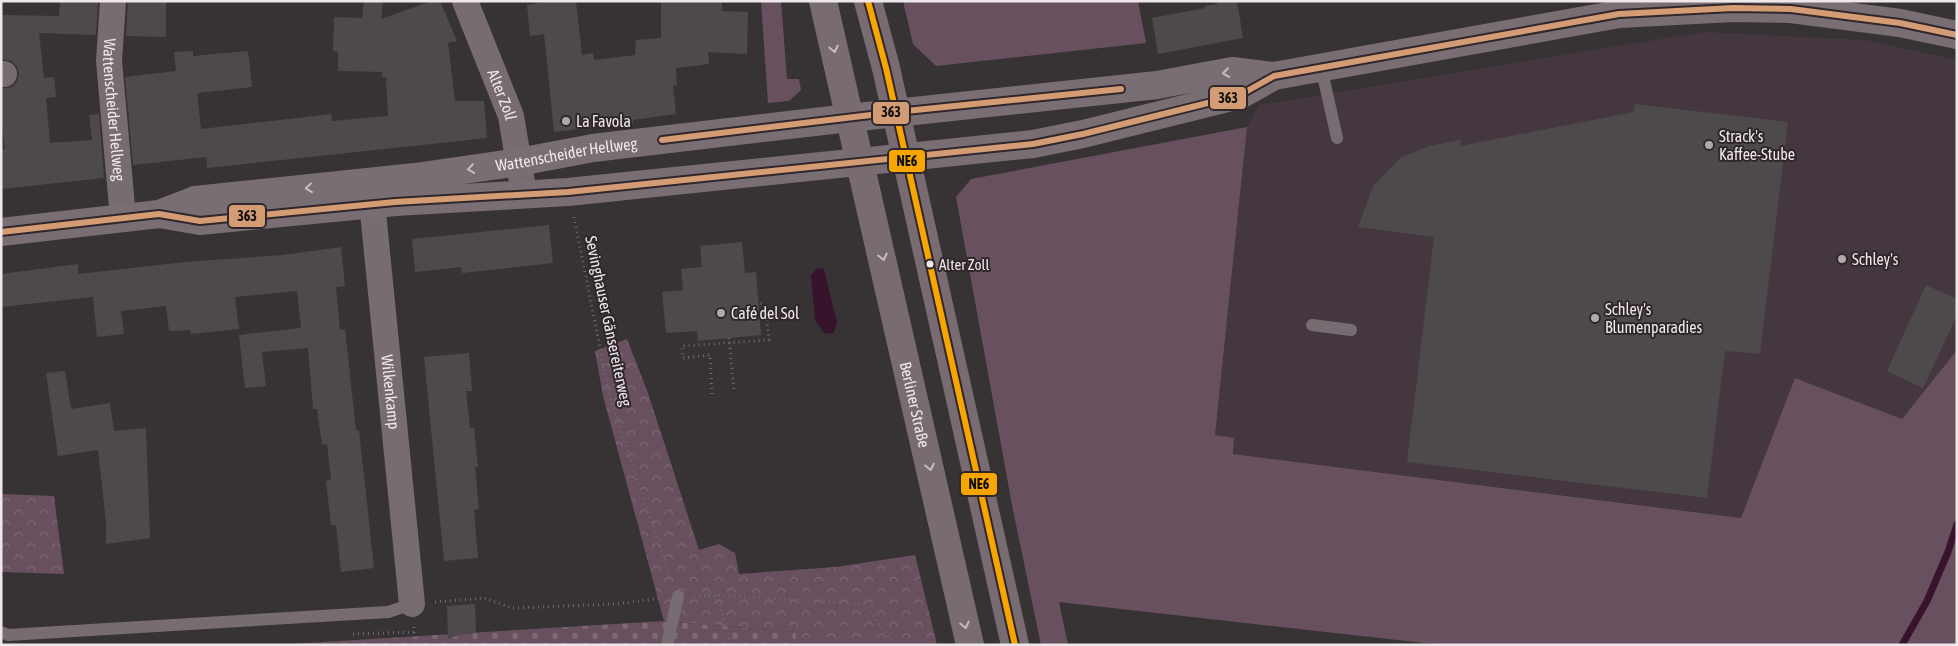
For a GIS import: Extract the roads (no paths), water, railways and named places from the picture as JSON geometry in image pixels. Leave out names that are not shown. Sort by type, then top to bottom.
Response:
[{"type":"main road","name":"Berliner Straße","points":[[823,1],[970,645]]},
{"type":"main road","points":[[868,1],[896,112],[1015,645]]},
{"type":"main road","name":"Wattenscheider Hellweg","points":[[1,232],[159,214],[200,221],[371,193],[593,148],[896,112],[1157,85],[1232,71],[1274,76],[1619,14],[1733,8],[1791,9],[1833,7],[1957,35]]},
{"type":"main road","name":"Wattenscheider Hellweg","points":[[371,193],[524,194],[568,192],[1033,144],[1084,134],[1240,95],[1274,76]]},
{"type":"street","name":"Wattenscheider Hellweg","points":[[113,1],[109,61],[123,218]]},
{"type":"street","name":"Alter Zoll","points":[[465,1],[510,116],[524,194]]},
{"type":"street","name":"Wilkenkamp","points":[[371,193],[412,604]]},
{"type":"lane","points":[[1321,67],[1337,138]]},
{"type":"lane","points":[[1312,325],[1351,330]]},
{"type":"lane","points":[[667,645],[678,596]]},
{"type":"lane","points":[[1,632],[8,635],[388,612],[412,604]]},
{"type":"waterway","points":[[1902,645],[1927,601],[1948,552],[1957,524]]},
{"type":"place","name":"La Favola","points":[[566,121]]},
{"type":"place","name":"Strack's Kaffee-Stube","points":[[1709,145]]},
{"type":"place","name":"Schley's","points":[[1842,259]]},
{"type":"place","name":"Alter Zoll","points":[[930,264]]},
{"type":"place","name":"Café del Sol","points":[[721,313]]},
{"type":"place","name":"Schley's Blumenparadies","points":[[1595,318]]}]
